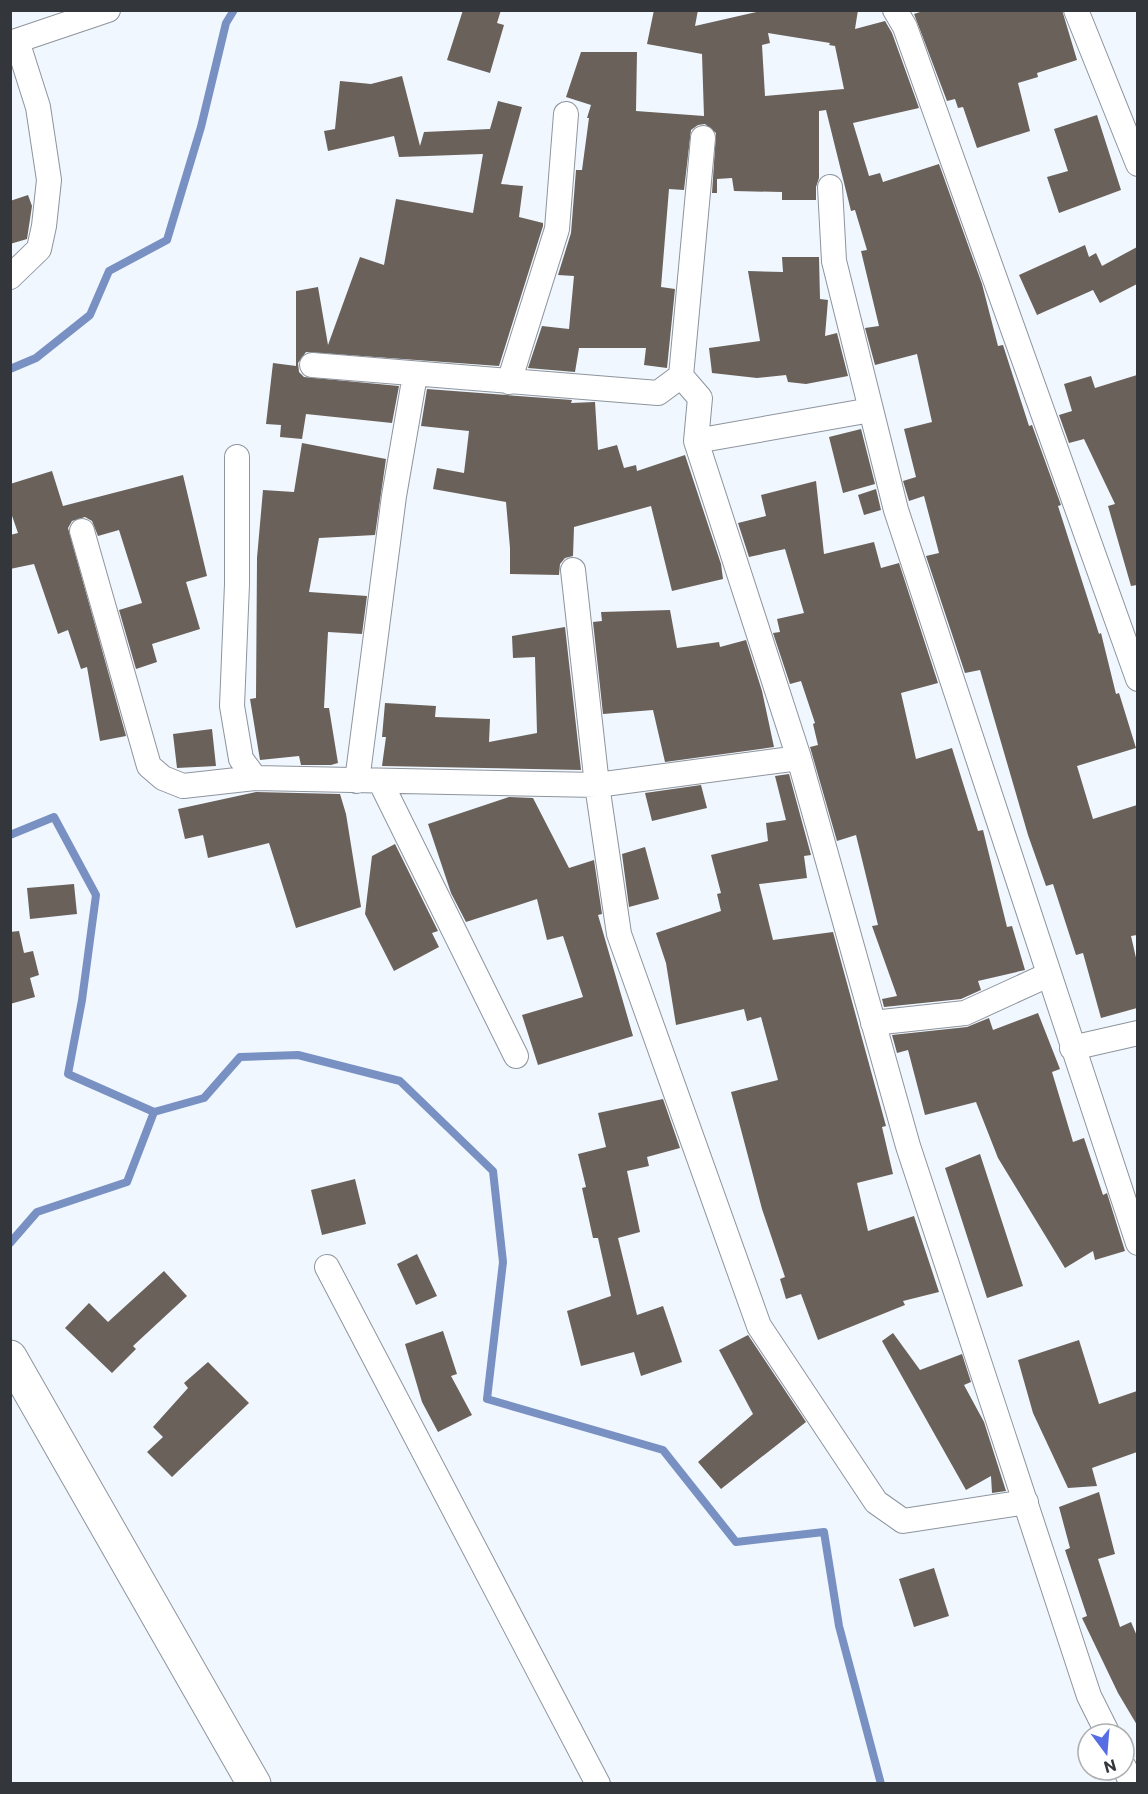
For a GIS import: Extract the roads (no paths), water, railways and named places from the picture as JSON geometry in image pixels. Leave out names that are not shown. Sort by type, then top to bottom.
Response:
[{"type":"street","points":[[10,277],[39,249],[49,180],[38,106],[14,42],[108,10]]},
{"type":"street","points":[[895,10],[905,27],[1137,679]]},
{"type":"street","points":[[1076,10],[1137,164]]},
{"type":"street","points":[[509,382],[557,229],[566,114]]},
{"type":"street","points":[[703,138],[681,376],[700,398],[696,441],[799,758],[908,1146],[1089,1696],[1102,1722]]},
{"type":"street","points":[[830,187],[834,261],[896,510],[1137,1243]]},
{"type":"street","points":[[312,365],[658,393],[681,376]]},
{"type":"street","points":[[415,375],[394,496],[368,781],[516,1056]]},
{"type":"street","points":[[696,441],[871,410]]},
{"type":"street","points":[[237,457],[237,584],[232,706],[241,759],[255,778]]},
{"type":"street","points":[[82,531],[149,766],[163,778],[183,786],[255,778],[597,785],[799,758]]},
{"type":"street","points":[[573,570],[597,785],[619,934],[759,1326],[876,1502],[903,1521],[1026,1502]]},
{"type":"street","points":[[873,1023],[965,1013],[1048,975]]},
{"type":"street","points":[[1072,1048],[1137,1033]]},
{"type":"street","points":[[327,1267],[593,1781]]},
{"type":"street","points":[[10,1357],[254,1784]]},
{"type":"waterway","points":[[10,369],[36,358],[90,315],[109,271],[167,240],[201,127],[226,23],[234,10]]},
{"type":"waterway","points":[[10,835],[54,817],[96,895],[82,1000],[68,1074],[154,1112],[204,1098],[240,1057],[298,1055],[400,1081],[493,1171],[503,1262],[487,1399],[663,1450],[736,1542],[824,1532],[839,1626],[881,1784]]},
{"type":"waterway","points":[[10,1243],[37,1212],[127,1182],[154,1112]]}]
